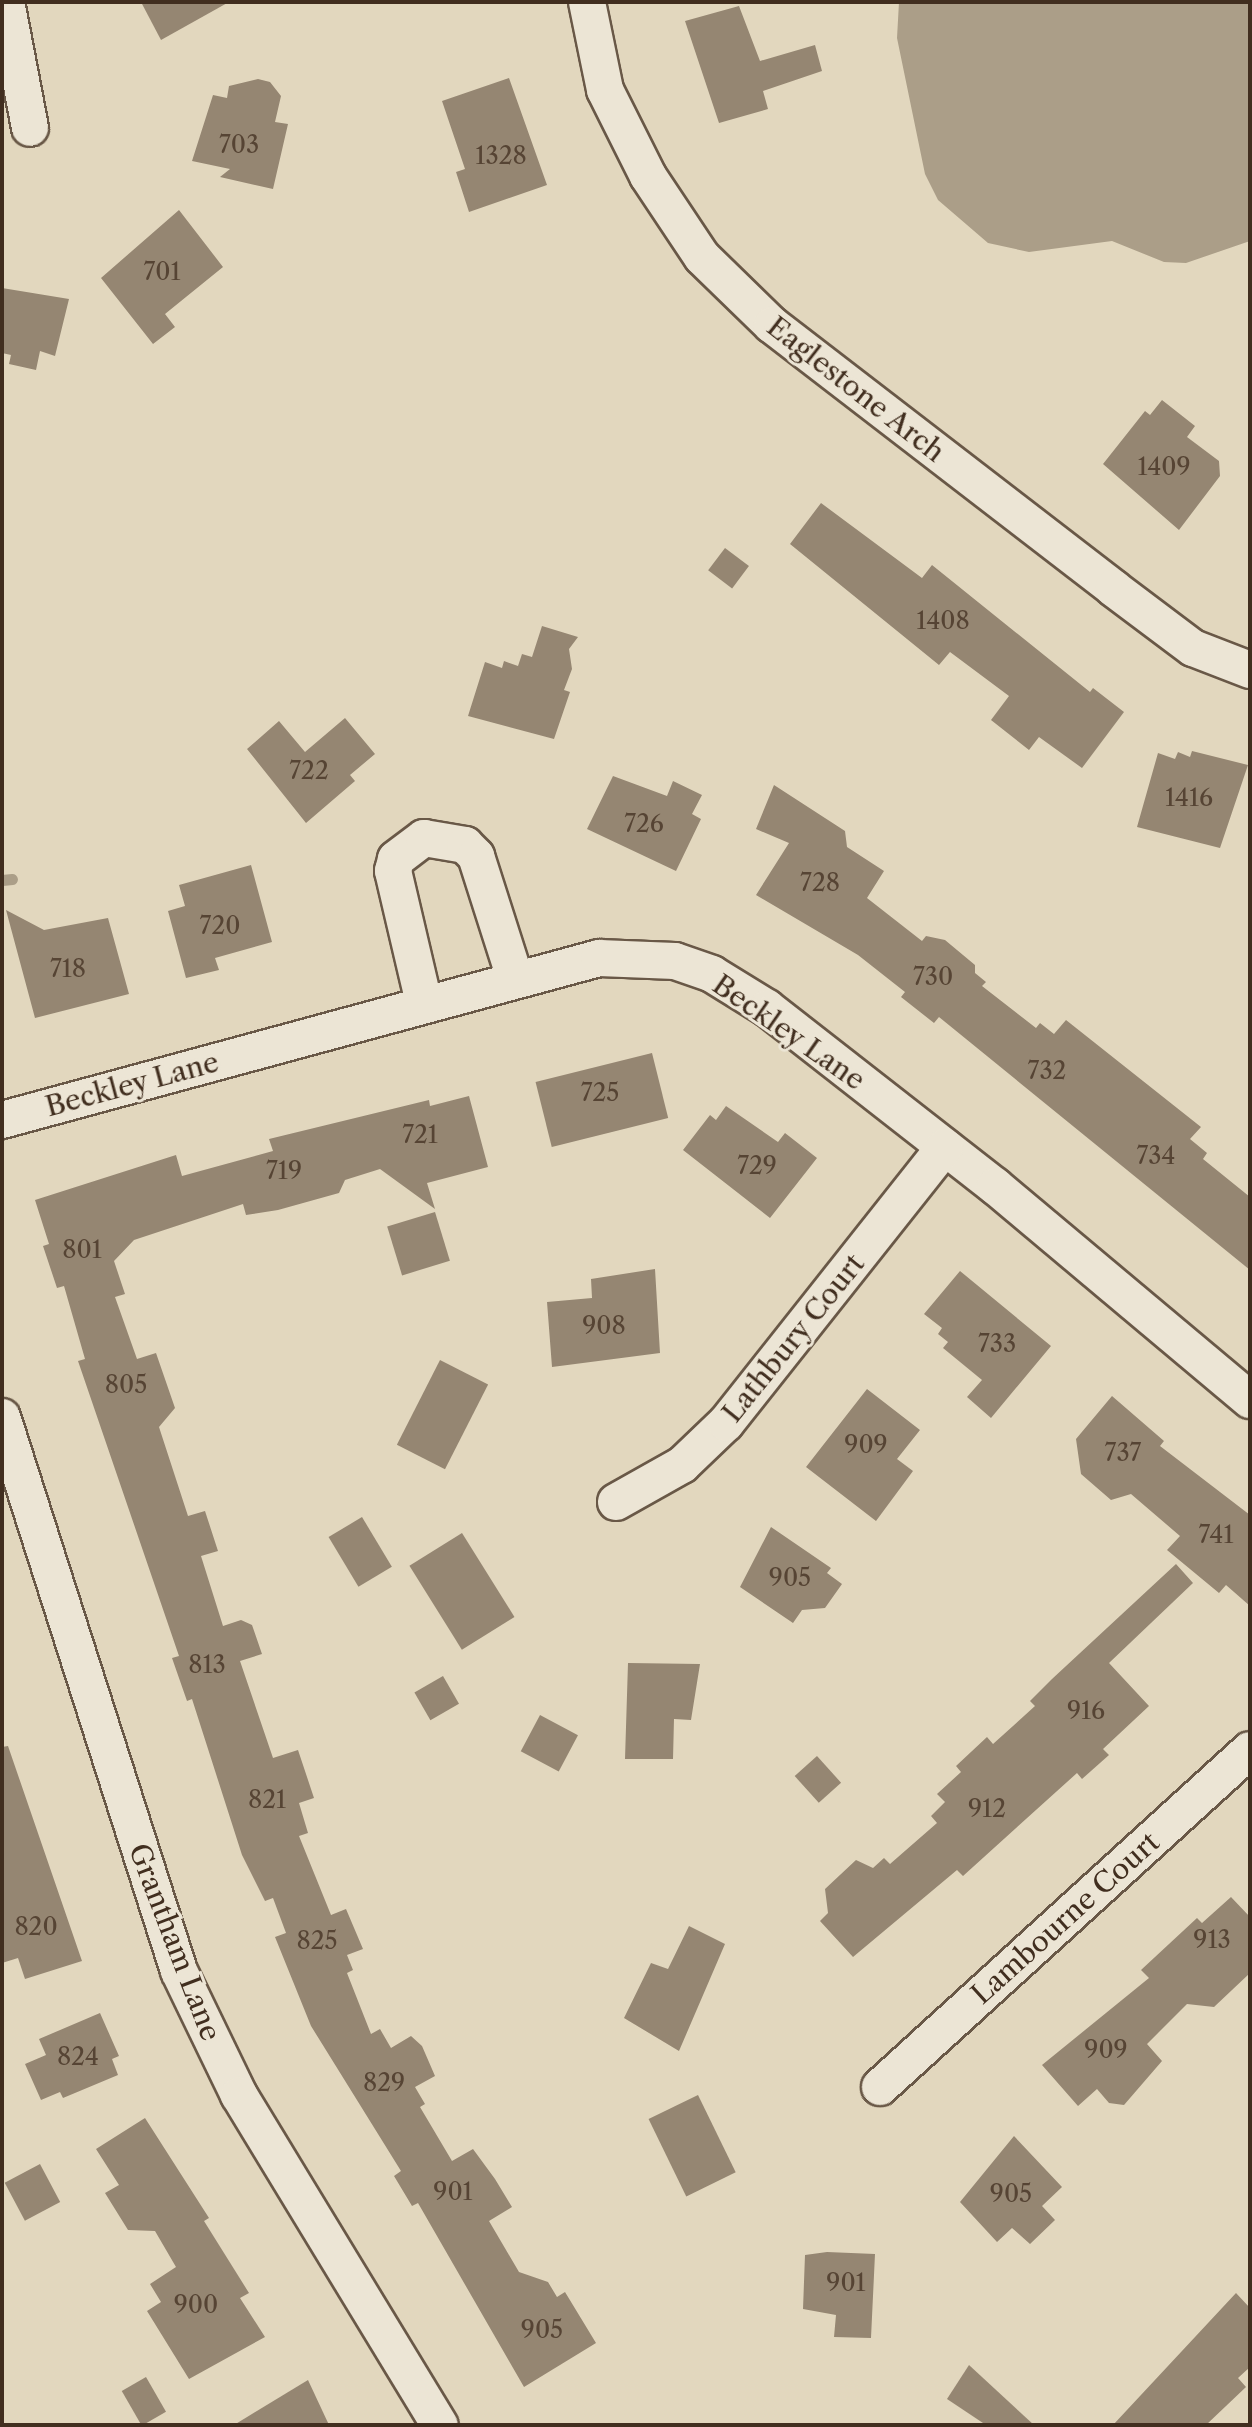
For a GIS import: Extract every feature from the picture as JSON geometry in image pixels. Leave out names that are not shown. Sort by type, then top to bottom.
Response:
[{"type":"street","points":[[6,2],[30,128]]},
{"type":"street","name":"Eaglestone Arch","points":[[587,2],[605,90],[648,176],[702,257],[772,325],[1113,588],[1193,648],[1250,670]]},
{"type":"street","points":[[424,1003],[393,871],[396,859],[424,838],[465,845],[476,856],[515,978]]},
{"type":"street","name":"Beckley Lane","points":[[2,1120],[515,978],[637,955],[712,974],[767,1008],[945,1147],[1250,1400]]},
{"type":"street","name":"Lathbury Court","points":[[616,1502],[682,1465],[726,1423],[945,1147]]},
{"type":"street","name":"Grantham Lane","points":[[2,1417],[191,1997],[239,2095],[440,2425]]},
{"type":"street","name":"Lambourne Court","points":[[880,2087],[1250,1750]]},
{"type":"shaded area","points":[[899,2],[1250,2],[1250,241],[1186,263],[1164,262],[1112,241],[1029,252],[988,243],[938,200],[925,174],[897,38]]},
{"type":"building","points":[[141,2],[229,2],[161,40]]},
{"type":"building","points":[[739,6],[760,61],[815,45],[822,71],[763,91],[768,109],[719,123],[685,21]]},
{"type":"building","points":[[509,78],[547,185],[469,212],[456,172],[465,169],[442,101]]},
{"type":"building","points":[[258,79],[270,82],[281,96],[275,122],[288,124],[273,189],[220,177],[230,169],[192,161],[213,95],[227,98],[229,86]]},
{"type":"building","points":[[179,210],[223,267],[165,314],[175,327],[153,344],[101,278]]},
{"type":"building","points":[[2,288],[69,299],[55,356],[40,351],[36,370],[9,364],[11,355],[2,353]]},
{"type":"building","points":[[1162,400],[1195,426],[1187,437],[1219,461],[1220,476],[1179,530],[1103,464],[1145,411],[1150,415]]},
{"type":"building","points":[[821,503],[922,578],[932,565],[1090,692],[1093,688],[1124,712],[1082,768],[1039,737],[1029,750],[991,720],[1009,696],[950,652],[939,665],[790,544]]},
{"type":"building","points":[[725,548],[749,566],[732,588],[708,570]]},
{"type":"building","points":[[542,626],[578,637],[569,649],[572,669],[564,690],[570,692],[554,739],[468,716],[485,662],[502,668],[504,661],[518,666],[522,654],[532,657]]},
{"type":"building","points":[[345,718],[375,754],[350,775],[355,781],[306,823],[247,749],[279,721],[305,752]]},
{"type":"building","points":[[1192,751],[1248,765],[1220,848],[1137,827],[1158,753],[1175,759],[1178,752],[1190,757]]},
{"type":"building","points":[[613,776],[667,796],[673,781],[702,795],[692,814],[701,819],[676,871],[587,829]]},
{"type":"building","points":[[774,785],[845,831],[847,847],[884,871],[867,898],[922,941],[926,936],[945,940],[975,965],[975,973],[986,982],[982,986],[1036,1028],[1040,1023],[1054,1034],[1066,1020],[1201,1127],[1190,1139],[1207,1153],[1203,1159],[1250,1197],[1250,1270],[939,1017],[934,1023],[901,997],[905,992],[858,955],[756,895],[789,843],[756,829]]},
{"type":"building","points":[[251,865],[272,942],[215,958],[219,970],[186,978],[168,911],[185,906],[179,885]]},
{"type":"building","points":[[6,910],[44,930],[108,918],[129,994],[35,1018]]},
{"type":"building","points":[[652,1053],[668,1118],[552,1147],[536,1082]]},
{"type":"building","points":[[469,1096],[488,1167],[427,1183],[435,1209],[380,1169],[345,1180],[339,1193],[278,1210],[246,1215],[243,1204],[134,1240],[114,1261],[125,1294],[115,1297],[137,1359],[156,1353],[175,1408],[159,1427],[188,1516],[205,1511],[218,1551],[201,1556],[223,1626],[241,1620],[252,1625],[262,1654],[240,1661],[273,1758],[298,1750],[314,1798],[299,1803],[308,1833],[299,1836],[331,1915],[346,1909],[363,1949],[347,1955],[353,1970],[347,1973],[371,2034],[380,2029],[391,2048],[411,2036],[422,2046],[435,2076],[415,2087],[425,2104],[420,2107],[452,2161],[473,2149],[512,2207],[489,2221],[519,2272],[548,2282],[557,2297],[565,2292],[596,2343],[524,2387],[418,2203],[412,2206],[394,2176],[401,2171],[311,2026],[275,1937],[286,1933],[273,1898],[265,1901],[242,1855],[192,1699],[187,1701],[172,1658],[179,1656],[78,1361],[85,1359],[64,1286],[57,1288],[43,1246],[49,1244],[35,1200],[176,1155],[182,1176],[273,1151],[269,1139],[429,1100],[430,1106]]},
{"type":"building","points":[[726,1106],[778,1142],[785,1133],[817,1158],[770,1218],[683,1150],[710,1115],[716,1120]]},
{"type":"building","points":[[435,1212],[450,1261],[402,1275],[387,1227]]},
{"type":"building","points":[[655,1269],[660,1353],[552,1367],[547,1302],[592,1298],[591,1279]]},
{"type":"building","points":[[960,1271],[1051,1346],[991,1418],[967,1397],[982,1380],[943,1348],[948,1342],[938,1334],[942,1328],[924,1314]]},
{"type":"building","points":[[440,1360],[488,1385],[445,1469],[397,1445]]},
{"type":"building","points":[[867,1389],[920,1430],[897,1459],[913,1471],[876,1521],[806,1467]]},
{"type":"building","points":[[1112,1396],[1164,1441],[1160,1446],[1250,1515],[1250,1606],[1226,1585],[1219,1593],[1167,1550],[1180,1536],[1131,1494],[1111,1500],[1081,1474],[1076,1439]]},
{"type":"building","points":[[362,1517],[392,1567],[358,1587],[329,1537]]},
{"type":"building","points":[[771,1527],[831,1568],[827,1573],[842,1584],[825,1608],[802,1610],[793,1623],[740,1587]]},
{"type":"building","points":[[462,1533],[514,1617],[462,1650],[409,1566]]},
{"type":"building","points":[[1176,1564],[1193,1583],[1109,1663],[1149,1706],[1103,1749],[1109,1755],[1082,1779],[1077,1773],[963,1876],[957,1870],[853,1957],[820,1921],[828,1913],[825,1889],[856,1860],[873,1868],[884,1858],[890,1864],[937,1823],[931,1816],[945,1802],[937,1794],[961,1772],[956,1766],[987,1737],[993,1744],[1035,1706],[1030,1701]]},
{"type":"building","points":[[628,1663],[700,1664],[691,1720],[674,1719],[673,1759],[625,1759]]},
{"type":"building","points":[[443,1676],[459,1704],[430,1720],[414,1692]]},
{"type":"building","points":[[540,1715],[578,1735],[559,1771],[521,1751]]},
{"type":"building","points":[[8,1746],[82,1961],[25,1979],[18,1958],[2,1963],[2,1747]]},
{"type":"building","points":[[817,1756],[841,1783],[819,1803],[795,1776]]},
{"type":"building","points":[[1231,1897],[1250,1917],[1250,1973],[1214,2007],[1187,2004],[1147,2044],[1162,2061],[1124,2105],[1109,2103],[1097,2089],[1078,2106],[1042,2065],[1149,1978],[1141,1970],[1197,1918],[1202,1923]]},
{"type":"building","points":[[689,1926],[725,1944],[679,2051],[624,2018],[651,1963],[668,1969]]},
{"type":"building","points":[[100,2013],[119,2056],[112,2059],[118,2075],[63,2098],[60,2092],[41,2100],[25,2064],[46,2055],[39,2039]]},
{"type":"building","points":[[698,2095],[736,2172],[686,2196],[649,2119]]},
{"type":"building","points":[[145,2118],[209,2218],[204,2221],[249,2293],[240,2298],[265,2337],[189,2379],[147,2311],[161,2302],[150,2284],[176,2267],[155,2231],[128,2230],[105,2193],[119,2185],[96,2149]]},
{"type":"building","points":[[1014,2136],[1062,2187],[1042,2206],[1055,2220],[1030,2244],[1012,2228],[997,2242],[960,2202]]},
{"type":"building","points":[[40,2164],[60,2202],[25,2221],[5,2183]]},
{"type":"building","points":[[827,2252],[875,2254],[871,2338],[834,2337],[836,2315],[803,2309],[805,2255]]},
{"type":"building","points":[[1236,2293],[1250,2308],[1250,2367],[1238,2378],[1246,2387],[1206,2425],[1113,2425]]},
{"type":"building","points":[[969,2365],[1034,2425],[986,2425],[947,2399]]},
{"type":"building","points":[[146,2377],[166,2412],[141,2425],[122,2391]]},
{"type":"building","points":[[308,2380],[329,2425],[234,2425]]},
{"type":"waterway","points":[[2,880],[12,879]]}]
